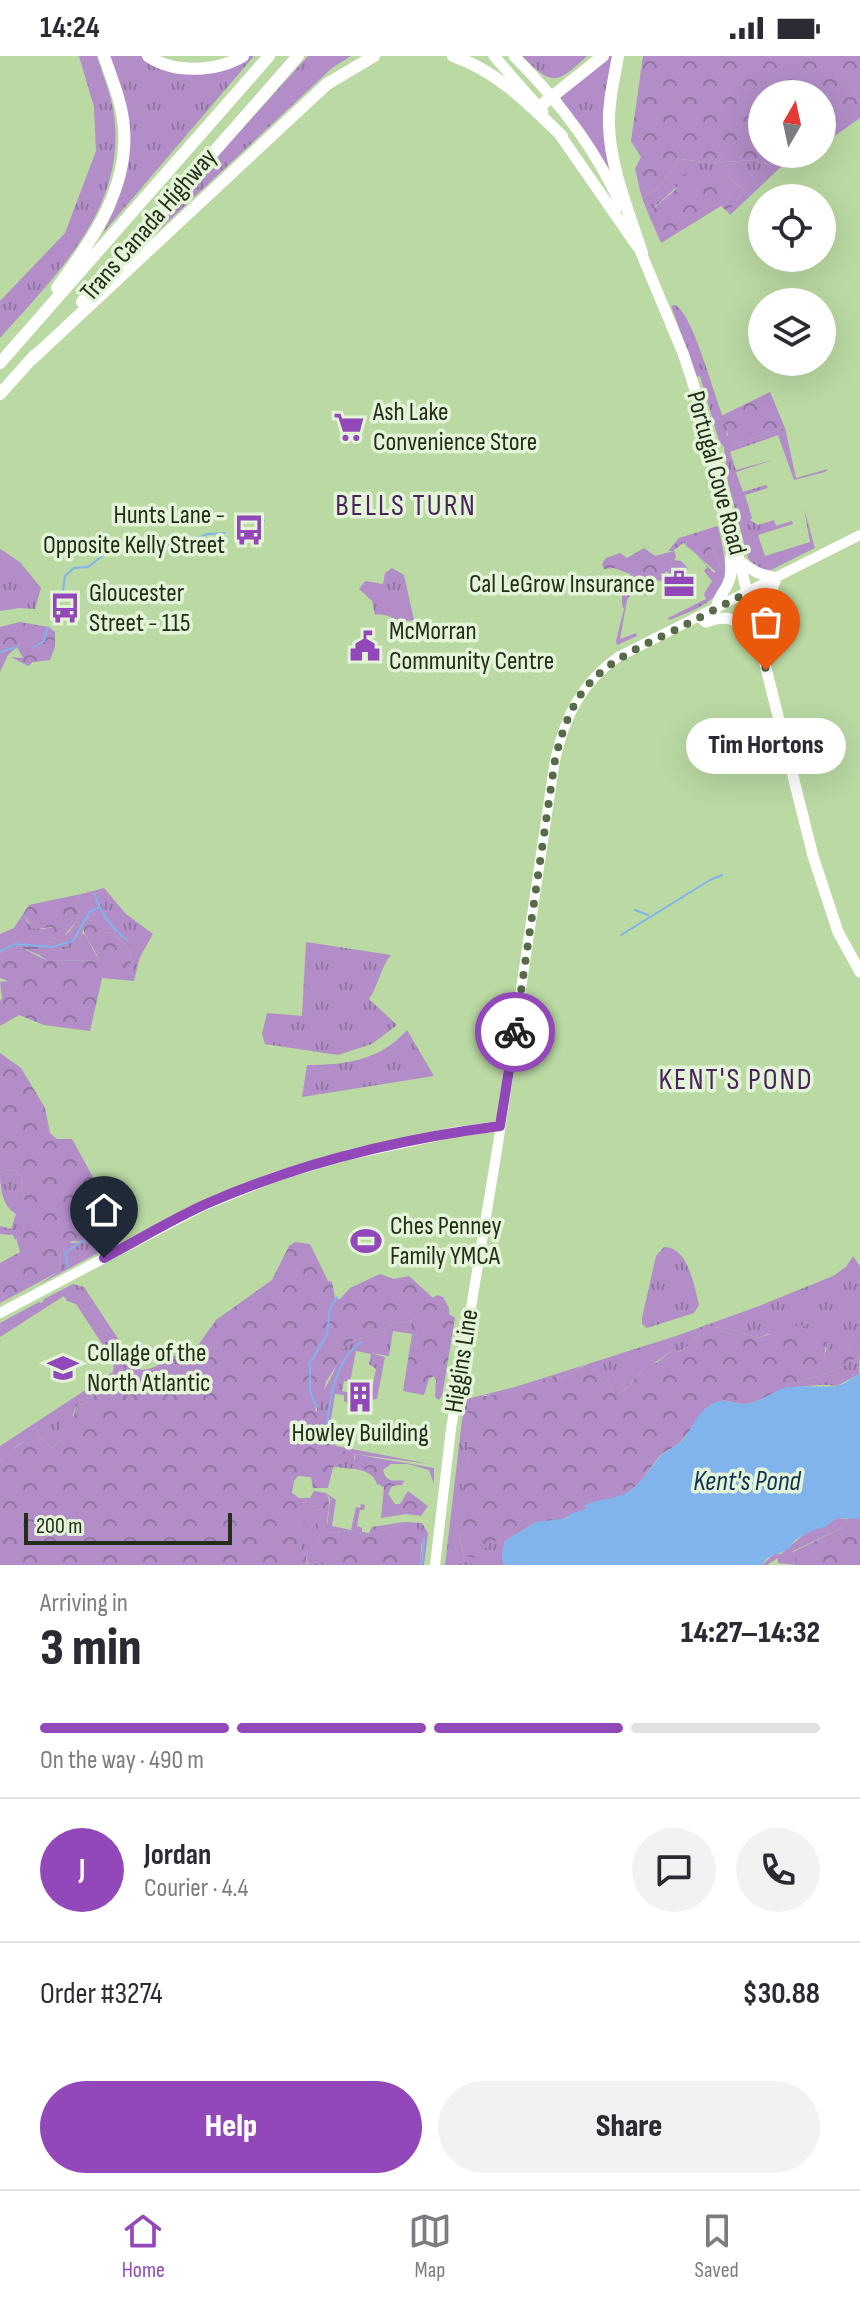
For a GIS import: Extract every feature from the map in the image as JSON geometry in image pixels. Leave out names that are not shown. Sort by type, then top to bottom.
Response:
[{"type":"highway","points":[[15,346],[90,242],[109,208],[120,179],[124,126],[104,56]]},
{"type":"highway","points":[[148,56],[175,67],[195,69],[218,66],[243,56]]},
{"type":"highway","name":"Trans Canada Highway","points":[[0,363],[269,56]]},
{"type":"highway","name":"Trans Canada Highway","points":[[0,394],[298,56]]},
{"type":"highway","points":[[32,359],[327,84],[374,56]]},
{"type":"highway","points":[[453,56],[492,74],[562,136]]},
{"type":"highway","points":[[539,107],[603,56]]},
{"type":"highway","points":[[618,56],[611,89],[611,151],[642,253]]},
{"type":"main road","name":"Portugal Cove Road","points":[[494,56],[562,136],[642,253]]},
{"type":"main road","name":"Portugal Cove Road","points":[[514,56],[553,96],[595,154],[612,185],[683,353],[701,408],[827,904],[847,952],[860,972]]},
{"type":"main road","points":[[716,609],[730,578],[729,557],[736,546]]},
{"type":"main road","points":[[700,617],[706,622],[720,617],[731,618],[756,631],[776,578],[758,573],[740,562]]},
{"type":"street","name":"Higgins Line","points":[[435,1565],[451,1429],[555,760],[567,717],[585,687],[614,660],[860,535]]},
{"type":"street","points":[[0,1313],[203,1206],[277,1176],[348,1155],[455,1132],[500,1126]]},
{"type":"green space","points":[[79,56],[97,56],[110,96],[115,143],[111,176],[85,235],[45,288],[0,338],[0,301],[65,233],[96,151],[94,107]]},
{"type":"green space","points":[[108,56],[141,56],[147,61],[233,66],[254,56],[103,233],[115,208],[127,160]]},
{"type":"green space","points":[[308,56],[351,56],[332,68],[142,246],[126,257]]},
{"type":"green space","points":[[522,56],[587,56],[561,77],[554,78],[540,73]]},
{"type":"green space","points":[[607,56],[615,56],[608,83],[617,188],[559,95]]},
{"type":"green space","points":[[643,56],[860,56],[860,118],[836,135],[836,80],[748,80],[748,160],[711,163],[680,159],[659,187],[642,198],[635,169],[641,157],[631,141]]},
{"type":"green space","points":[[680,159],[711,163],[748,160],[748,168],[780,168],[763,184],[748,184],[748,198],[730,215],[728,212],[744,190],[727,176],[694,176],[681,183],[648,213],[642,198],[659,187]]},
{"type":"green space","points":[[684,174],[694,176],[727,176],[744,190],[728,212],[721,206],[661,243],[648,213],[675,190]]},
{"type":"green space","points":[[675,305],[690,325],[728,429],[727,435],[733,444],[785,428],[796,478],[828,469],[794,480],[778,435],[730,452],[736,470],[776,459],[736,472],[743,492],[766,485],[768,488],[745,495],[750,520],[758,525],[774,520],[776,526],[792,521],[793,524],[758,535],[765,556],[810,542],[804,509],[815,548],[771,570],[761,570],[748,558],[728,482],[724,447],[719,441],[700,376],[697,377],[671,306]]},
{"type":"green space","points":[[770,392],[785,428],[733,444],[728,441],[728,429],[721,416]]},
{"type":"green space","points":[[717,526],[709,543],[721,567],[717,573],[683,542],[686,536]]},
{"type":"green space","points":[[718,526],[725,562],[721,587],[704,605],[669,620],[706,599],[704,594],[712,581],[704,571],[706,565],[714,573],[721,567],[709,543],[713,529]]},
{"type":"green space","points":[[699,532],[683,542],[694,553],[683,543],[668,551],[679,538]]},
{"type":"green space","points":[[644,548],[655,556],[674,551],[676,557],[659,576],[646,580],[614,568],[604,569],[602,564],[606,558],[620,553],[627,558]]},
{"type":"green space","points":[[0,549],[20,562],[41,588],[35,609],[0,611]]},
{"type":"green space","points":[[674,560],[681,561],[688,568],[684,574],[675,568],[670,574],[666,571],[662,577],[666,580],[658,580],[645,596],[636,581],[631,583],[633,592],[627,600],[620,639],[636,633],[637,636],[617,645],[624,609],[622,595],[630,574],[646,580],[659,576]]},
{"type":"green space","points":[[392,568],[404,575],[414,620],[375,615],[372,601],[359,589],[365,581],[383,584],[385,573]]},
{"type":"green space","points":[[20,622],[49,627],[55,632],[55,647],[50,660],[33,662],[28,666],[11,657],[23,658],[17,647],[8,655],[0,672],[0,627]]},
{"type":"green space","points":[[104,888],[126,914],[153,934],[140,957],[134,981],[129,957],[132,953],[113,932],[105,933],[105,922],[96,925],[89,917],[82,924],[77,920],[80,910],[75,906],[81,894]]},
{"type":"green space","points":[[81,894],[75,906],[80,910],[77,920],[61,940],[47,937],[53,927],[34,929],[23,914],[29,905]]},
{"type":"green space","points":[[23,914],[29,924],[42,929],[54,927],[48,937],[61,940],[35,944],[0,942],[0,934],[14,928]]},
{"type":"green space","points":[[89,917],[96,924],[101,920],[105,922],[105,933],[113,932],[132,953],[129,957],[134,981],[102,978],[90,1031],[44,1025],[19,1015],[0,1026],[0,982],[8,981],[0,978],[0,953],[18,946],[48,961],[99,960],[82,924]]},
{"type":"green space","points":[[77,920],[82,924],[83,934],[76,945],[69,948],[39,955],[18,946],[0,953],[0,942],[8,939],[33,944],[41,939],[55,943],[69,932]]},
{"type":"green space","points":[[84,933],[99,960],[48,961],[39,955],[69,948]]},
{"type":"green space","points":[[306,942],[391,955],[369,999],[397,1025],[372,1044],[338,1055],[265,1044],[262,1034],[267,1013],[302,1016]]},
{"type":"green space","points":[[407,1030],[434,1076],[302,1097],[307,1065],[362,1059],[386,1048]]},
{"type":"green space","points":[[0,1053],[21,1068],[45,1108],[50,1133],[57,1139],[72,1139],[110,1208],[98,1224],[96,1236],[89,1242],[72,1241],[61,1251],[58,1272],[0,1303],[0,1263],[20,1252],[16,1237],[30,1218],[21,1176],[13,1169],[0,1172]]},
{"type":"green space","points":[[13,1169],[21,1176],[22,1192],[31,1218],[15,1240],[13,1235],[0,1234],[0,1226],[11,1229],[16,1214],[5,1201],[0,1172]]},
{"type":"green space","points":[[110,1208],[124,1239],[38,1285],[58,1272],[61,1251],[68,1243],[89,1242],[96,1236],[98,1224]]},
{"type":"green space","points":[[295,1242],[310,1244],[328,1281],[332,1282],[335,1298],[340,1299],[350,1288],[380,1274],[394,1279],[409,1276],[433,1298],[437,1295],[443,1297],[449,1314],[455,1318],[439,1400],[435,1397],[434,1376],[429,1379],[424,1395],[403,1391],[417,1319],[388,1325],[384,1332],[354,1340],[340,1350],[338,1363],[326,1382],[321,1404],[315,1410],[319,1414],[318,1428],[326,1446],[340,1448],[345,1452],[344,1459],[333,1467],[328,1488],[313,1488],[311,1477],[298,1476],[292,1493],[299,1498],[310,1498],[314,1491],[326,1493],[329,1533],[347,1530],[366,1535],[412,1523],[422,1533],[420,1565],[322,1565],[324,1559],[317,1538],[322,1509],[314,1510],[299,1530],[303,1538],[300,1548],[306,1555],[307,1565],[0,1565],[0,1462],[22,1443],[38,1435],[51,1448],[62,1439],[59,1429],[63,1420],[74,1415],[76,1407],[113,1384],[132,1360],[141,1370],[149,1369],[196,1348],[216,1320],[272,1280],[289,1246]]},
{"type":"green space","points":[[664,1247],[679,1253],[684,1260],[699,1305],[694,1313],[647,1328],[642,1324],[642,1318],[656,1256]]},
{"type":"green space","points":[[853,1256],[860,1266],[860,1336],[851,1349],[826,1361],[824,1355],[827,1348],[811,1335],[768,1334],[758,1338],[730,1329],[706,1326],[686,1348],[677,1352],[673,1350],[641,1372],[621,1393],[613,1393],[607,1380],[587,1364],[676,1336],[833,1276],[846,1267]]},
{"type":"green space","points":[[73,1284],[84,1287],[132,1360],[113,1384],[76,1407],[62,1439],[51,1448],[38,1435],[19,1444],[0,1462],[0,1446],[113,1372],[114,1362],[76,1304],[67,1301],[64,1296],[0,1337],[0,1323]]},
{"type":"green space","points":[[417,1319],[417,1329],[410,1347],[412,1334],[393,1331],[389,1356],[371,1353],[385,1357],[377,1399],[370,1400],[376,1369],[369,1364],[371,1354],[356,1351],[350,1382],[344,1381],[342,1391],[350,1393],[348,1403],[344,1401],[344,1395],[335,1394],[329,1432],[336,1446],[430,1464],[354,1454],[354,1458],[378,1474],[381,1483],[377,1485],[366,1472],[333,1467],[344,1459],[334,1449],[326,1447],[319,1430],[318,1405],[337,1364],[340,1350],[354,1340],[384,1332],[388,1325]]},
{"type":"green space","points":[[706,1326],[730,1329],[758,1338],[804,1326],[819,1342],[827,1342],[826,1360],[851,1349],[860,1336],[860,1355],[834,1371],[789,1384],[756,1402],[716,1403],[701,1415],[680,1442],[659,1457],[632,1490],[586,1505],[586,1509],[557,1521],[536,1522],[505,1541],[491,1542],[475,1558],[464,1555],[459,1534],[459,1511],[467,1461],[468,1411],[476,1399],[492,1395],[507,1397],[512,1391],[554,1376],[562,1377],[588,1364],[607,1380],[613,1393],[621,1393],[650,1363],[656,1363],[673,1350],[678,1352],[686,1348]]},
{"type":"green space","points":[[860,1355],[859,1374],[837,1386],[786,1388],[789,1384],[834,1371]]},
{"type":"green space","points":[[586,1364],[562,1377],[554,1376],[507,1397],[484,1395],[468,1415],[468,1455],[459,1535],[464,1555],[491,1542],[505,1541],[504,1565],[445,1565],[467,1399]]},
{"type":"green space","points":[[354,1454],[434,1468],[434,1484],[429,1470],[408,1464],[391,1464],[383,1470],[389,1480],[404,1481],[402,1485],[392,1486],[388,1494],[395,1504],[400,1504],[408,1491],[428,1506],[421,1516],[406,1514],[381,1518],[384,1487],[380,1486],[378,1474],[359,1468]]},
{"type":"green space","points":[[326,1493],[336,1500],[332,1526],[351,1530],[356,1507],[360,1508],[361,1504],[365,1505],[364,1510],[360,1510],[357,1526],[362,1528],[362,1532],[369,1533],[372,1527],[404,1522],[422,1523],[428,1533],[424,1565],[420,1565],[422,1544],[405,1523],[366,1535],[347,1530],[329,1533],[330,1499]]},
{"type":"green space","points":[[322,1509],[324,1516],[317,1538],[325,1559],[322,1565],[308,1565],[306,1555],[300,1548],[298,1530],[314,1510]]},
{"type":"green space","points":[[852,1517],[860,1519],[860,1565],[797,1565],[793,1552],[842,1528]]},
{"type":"green space","points":[[837,1518],[847,1519],[842,1528],[793,1551],[797,1565],[778,1563],[778,1558],[762,1565],[775,1553],[781,1554],[807,1533]]},
{"type":"water","name":"Kent's Pond","points":[[860,1371],[860,1519],[837,1518],[825,1527],[795,1540],[789,1549],[767,1558],[762,1565],[504,1565],[505,1541],[536,1522],[567,1518],[586,1509],[585,1505],[631,1490],[661,1456],[683,1440],[701,1413],[713,1403],[749,1403],[790,1387],[837,1386]]},
{"type":"waterway","points":[[238,525],[250,518],[264,521]]},
{"type":"waterway","points":[[158,544],[179,546],[207,534],[225,533]]},
{"type":"waterway","points":[[52,609],[63,591],[65,576],[74,568],[88,567],[105,554],[123,547],[149,543]]},
{"type":"waterway","points":[[34,647],[44,641],[48,627]]},
{"type":"waterway","points":[[0,652],[17,647]]},
{"type":"waterway","points":[[621,935],[722,875]]},
{"type":"waterway","points":[[95,894],[107,920],[127,940]]},
{"type":"waterway","points":[[0,951],[16,944],[52,947],[73,941],[90,911],[99,908]]},
{"type":"waterway","points":[[635,910],[648,915]]},
{"type":"waterway","points":[[68,1267],[65,1253],[88,1237],[92,1203],[98,1187]]},
{"type":"waterway","points":[[316,1407],[310,1391],[310,1363],[327,1334],[330,1309],[337,1297]]},
{"type":"waterway","points":[[326,1430],[339,1370],[353,1349],[362,1342]]},
{"type":"waterway","points":[[326,1434],[332,1445]]},
{"type":"waterway","points":[[422,1565],[424,1538]]},
{"type":"way so far","points":[[515,1032],[555,760],[567,717],[578,697],[596,674],[618,657],[747,593],[766,670]]},
{"type":"place","name":"Ash Lake Convenience Store","points":[[349,427]]},
{"type":"place","name":"Hunts Lane - Opposite Kelly Street","points":[[249,530]]},
{"type":"place","name":"Cal LeGrow Insurance","points":[[679,584]]},
{"type":"place","name":"Gloucester Street - 115","points":[[65,608]]},
{"type":"place","name":"McMorran Community Centre","points":[[365,646]]},
{"type":"place","name":"Tim Hortons","points":[[766,670]]},
{"type":"place","name":"Ches Penney Family YMCA","points":[[366,1241]]},
{"type":"place","name":"Collage of the North Atlantic","points":[[63,1368]]},
{"type":"place","name":"Howley Building","points":[[360,1397]]},
{"type":"district","name":"BELLS TURN","points":[[406,506]]},
{"type":"district","name":"KENT'S POND","points":[[736,1080]]},
{"type":"route","points":[[104,1258],[203,1206],[277,1176],[348,1155],[455,1132],[500,1126],[515,1032]]}]
